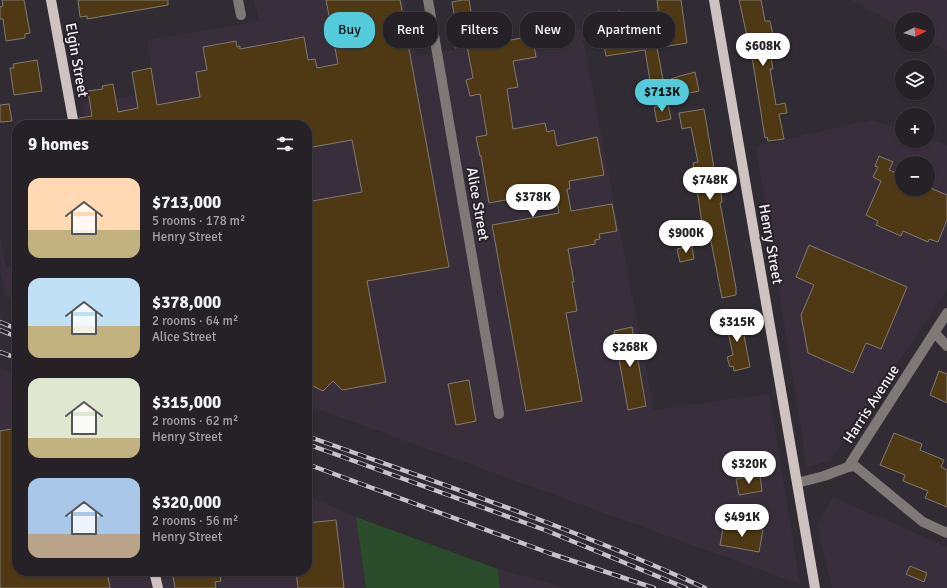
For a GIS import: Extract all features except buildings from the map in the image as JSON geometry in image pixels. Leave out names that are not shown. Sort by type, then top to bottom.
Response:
[{"type":"main road","name":"Elgin Street","points":[[51,0],[73,120]]},
{"type":"main road","name":"Henry Street","points":[[714,0],[815,588]]},
{"type":"main road","points":[[155,576],[158,588]]},
{"type":"street","points":[[238,0],[241,15]]},
{"type":"street","name":"Alice Street","points":[[428,0],[499,414]]},
{"type":"street","name":"Harris Avenue","points":[[797,483],[824,476],[848,467],[947,313]]},
{"type":"street","points":[[935,332],[947,346]]},
{"type":"street","points":[[848,467],[855,466],[923,522],[947,533]]},
{"type":"shaded area","points":[[254,0],[405,0],[408,12],[383,12],[383,48],[415,48],[417,56],[466,48],[512,48],[512,40],[520,39],[520,48],[575,48],[575,30],[581,29],[583,48],[585,48],[654,410],[769,394],[800,584],[312,407],[312,120],[84,120],[82,103],[156,92],[147,41],[259,21]]},
{"type":"shaded area","points":[[852,0],[947,0],[947,51],[935,44],[935,12],[895,12],[895,23]]},
{"type":"shaded area","points":[[871,120],[895,128],[895,148],[935,148],[935,141],[947,145],[947,286],[944,295],[830,461],[807,467],[756,146]]},
{"type":"shaded area","points":[[0,238],[6,267],[12,266],[12,298],[6,296],[0,273]]},
{"type":"shaded area","points":[[0,368],[12,373],[12,576],[312,576],[312,498],[356,517],[366,588],[0,588]]},
{"type":"shaded area","points":[[833,497],[947,547],[947,588],[832,588],[817,525]]},
{"type":"shaded area","points":[[498,569],[567,588],[500,588]]},
{"type":"green space","points":[[356,517],[498,569],[500,588],[366,588]]},
{"type":"railway","points":[[0,322],[12,327]]},
{"type":"railway","points":[[0,330],[12,335]]},
{"type":"railway","points":[[0,352],[12,356]]},
{"type":"railway","points":[[312,438],[558,527],[656,566],[705,588]]},
{"type":"railway","points":[[312,446],[545,530],[686,588]]},
{"type":"railway","points":[[312,466],[549,553],[654,588]]}]
